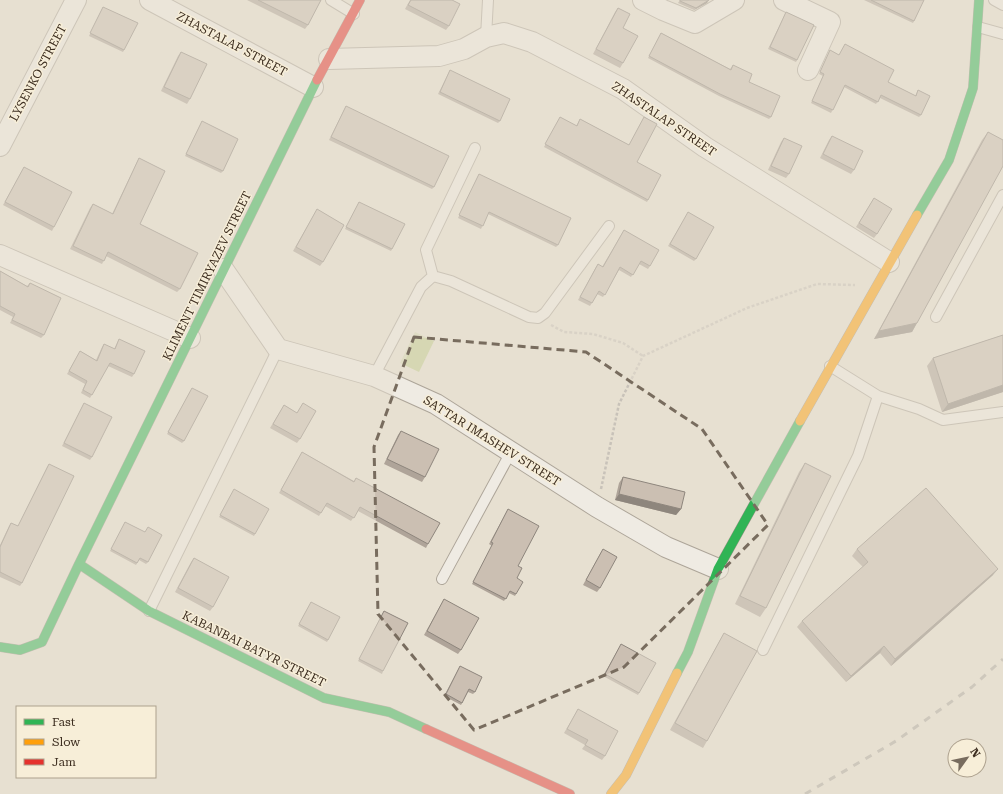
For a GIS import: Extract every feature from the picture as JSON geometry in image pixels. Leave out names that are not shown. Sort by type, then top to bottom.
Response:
[{"type":"street","name":"LYSENKO STREET","points":[[0,146],[76,0]]},
{"type":"street","name":"ZHASTALAP STREET","points":[[150,0],[313,87]]},
{"type":"street","name":"KLIMENT TIMIRYAZEV STREET","points":[[80,564],[313,87],[354,14],[360,0]]},
{"type":"street","points":[[643,0],[665,5],[696,23],[734,0]]},
{"type":"street","points":[[784,0],[830,22],[808,70]]},
{"type":"street","points":[[611,794],[626,776],[688,652],[718,569],[830,366],[949,160],[973,88],[979,0]]},
{"type":"street","name":"ZHASTALAP STREET","points":[[329,59],[439,56],[464,49],[486,37],[504,33],[532,42],[623,89],[705,147],[889,262]]},
{"type":"street","points":[[0,255],[190,338]]},
{"type":"street","points":[[223,269],[278,349]]},
{"type":"street","name":"SATTAR IMASHEV STREET","points":[[278,349],[374,376],[436,404],[597,507],[666,547],[718,569]]},
{"type":"street","points":[[0,647],[20,650],[42,642],[80,564]]},
{"type":"street","name":"KABANBAI BATYR STREET","points":[[80,564],[149,611],[324,698],[389,712],[570,794]]},
{"type":"lane","points":[[331,0],[354,14]]},
{"type":"lane","points":[[486,37],[488,0]]},
{"type":"lane","points":[[994,0],[1003,5]]},
{"type":"lane","points":[[978,27],[1003,34]]},
{"type":"lane","points":[[433,276],[426,250],[475,148]]},
{"type":"lane","points":[[936,317],[1003,195]]},
{"type":"lane","points":[[433,276],[451,280],[529,317],[538,318],[544,313],[609,226]]},
{"type":"lane","points":[[374,376],[421,287],[433,276]]},
{"type":"lane","points":[[149,611],[278,349]]},
{"type":"lane","points":[[830,366],[878,396],[919,409],[942,420],[1003,412]]},
{"type":"lane","points":[[763,650],[858,456],[878,396]]},
{"type":"lane","points":[[442,579],[511,452]]},
{"type":"path","points":[[597,507],[619,404],[643,356],[747,308],[817,284],[876,285]]},
{"type":"path","points":[[538,318],[564,332],[593,334],[623,343],[643,356]]},
{"type":"highlighted area","points":[[414,337],[586,352],[702,429],[768,525],[624,667],[474,730],[378,614],[374,447]]},
{"type":"green space","points":[[415,332],[434,341],[419,372],[400,363]]},
{"type":"building","points":[[258,0],[321,0],[308,25]]},
{"type":"building","points":[[411,0],[452,0],[460,4],[449,26],[408,5]]},
{"type":"building","points":[[680,0],[709,0],[696,8]]},
{"type":"building","points":[[871,0],[924,0],[914,21]]},
{"type":"building","points":[[103,7],[138,23],[124,50],[90,33]]},
{"type":"building","points":[[618,8],[630,14],[623,28],[638,36],[623,63],[596,49]]},
{"type":"building","points":[[786,12],[814,25],[797,60],[770,47]]},
{"type":"building","points":[[661,33],[731,70],[733,65],[752,74],[749,82],[780,96],[771,117],[720,94],[649,56]]},
{"type":"building","points":[[845,44],[894,70],[888,82],[916,96],[918,90],[930,96],[921,115],[881,95],[878,102],[845,85],[833,110],[812,101],[824,74],[820,72],[830,50],[839,55]]},
{"type":"building","points":[[181,52],[207,64],[190,99],[164,87]]},
{"type":"building","points":[[450,70],[510,99],[500,121],[440,92]]},
{"type":"building","points":[[346,106],[449,156],[434,187],[331,137]]},
{"type":"building","points":[[560,117],[577,126],[580,119],[629,145],[644,117],[657,124],[637,162],[661,175],[648,200],[545,144]]},
{"type":"building","points":[[202,121],[238,139],[223,171],[186,154]]},
{"type":"building","points":[[988,132],[1003,140],[1003,166],[917,323],[879,331]]},
{"type":"building","points":[[832,136],[863,151],[854,170],[823,154]]},
{"type":"building","points":[[784,138],[802,146],[789,174],[771,166]]},
{"type":"building","points":[[139,158],[165,171],[140,224],[198,253],[180,289],[108,252],[104,261],[73,246],[93,204],[113,214]]},
{"type":"building","points":[[24,167],[72,192],[54,227],[5,202]]},
{"type":"building","points":[[479,174],[571,218],[558,245],[489,212],[483,226],[459,215]]},
{"type":"building","points":[[874,198],[892,209],[877,234],[859,223]]},
{"type":"building","points":[[359,202],[405,224],[392,249],[346,227]]},
{"type":"building","points":[[317,209],[344,225],[323,262],[296,247]]},
{"type":"building","points":[[688,212],[714,227],[696,259],[670,244]]},
{"type":"building","points":[[624,230],[659,250],[650,266],[641,261],[633,275],[620,267],[605,295],[599,291],[592,303],[580,297],[598,264],[603,267]]},
{"type":"building","points":[[0,271],[28,287],[30,283],[61,298],[44,335],[12,320],[15,314],[0,306]]},
{"type":"building","points":[[1003,335],[1003,385],[948,404],[933,358]]},
{"type":"building","points":[[119,339],[145,351],[134,374],[110,363],[92,395],[83,390],[87,381],[69,371],[80,351],[97,361],[104,344],[115,349]]},
{"type":"building","points":[[192,388],[208,396],[184,441],[168,432]]},
{"type":"building","points":[[84,403],[112,417],[92,457],[64,443]]},
{"type":"building","points":[[303,403],[316,411],[300,439],[273,424],[284,405],[297,413]]},
{"type":"building","points":[[401,431],[439,449],[425,477],[387,459]]},
{"type":"building","points":[[302,452],[354,482],[356,478],[440,523],[428,544],[360,507],[354,518],[327,503],[321,513],[281,490]]},
{"type":"building","points":[[805,463],[831,476],[766,608],[740,596]]},
{"type":"building","points":[[49,464],[74,476],[22,583],[0,572],[0,547],[11,523],[18,526]]},
{"type":"building","points":[[623,477],[685,492],[681,509],[619,494]]},
{"type":"building","points":[[926,488],[998,569],[895,659],[884,646],[851,676],[802,621],[868,562],[857,549]]},
{"type":"building","points":[[234,489],[269,509],[255,534],[220,515]]},
{"type":"building","points":[[508,509],[539,526],[518,566],[522,568],[517,578],[523,582],[516,594],[510,591],[506,599],[473,582]]},
{"type":"building","points":[[125,522],[145,532],[148,527],[162,535],[148,562],[140,558],[137,563],[111,549]]},
{"type":"building","points":[[603,549],[617,557],[600,588],[586,580]]},
{"type":"building","points":[[194,558],[229,577],[213,607],[178,588]]},
{"type":"building","points":[[444,599],[479,618],[461,650],[427,631]]},
{"type":"building","points":[[311,602],[340,617],[328,640],[299,624]]},
{"type":"building","points":[[384,611],[408,623],[383,671],[359,659]]},
{"type":"building","points":[[724,633],[757,651],[707,741],[675,723]]},
{"type":"building","points":[[621,644],[656,663],[639,693],[605,674]]},
{"type":"building","points":[[460,666],[482,677],[475,692],[469,689],[462,703],[446,694]]},
{"type":"building","points":[[578,709],[618,731],[605,756],[585,745],[588,740],[567,729]]},
{"type":"railway","points":[[805,794],[896,741],[972,687],[1003,659]]},
{"type":"traffic: fast","points":[[917,215],[949,160],[973,88],[979,0]]},
{"type":"traffic: fast","points":[[79,564],[317,80]]},
{"type":"traffic: fast","points":[[677,673],[688,652],[718,569],[800,421]]},
{"type":"traffic: fast","points":[[0,647],[20,650],[42,642],[79,564],[149,611],[324,698],[389,712],[426,729]]},
{"type":"traffic: slow","points":[[800,421],[917,215]]},
{"type":"traffic: slow","points":[[611,794],[626,775],[677,673]]},
{"type":"traffic: jam","points":[[317,80],[360,0]]},
{"type":"traffic: jam","points":[[426,729],[570,794]]}]
